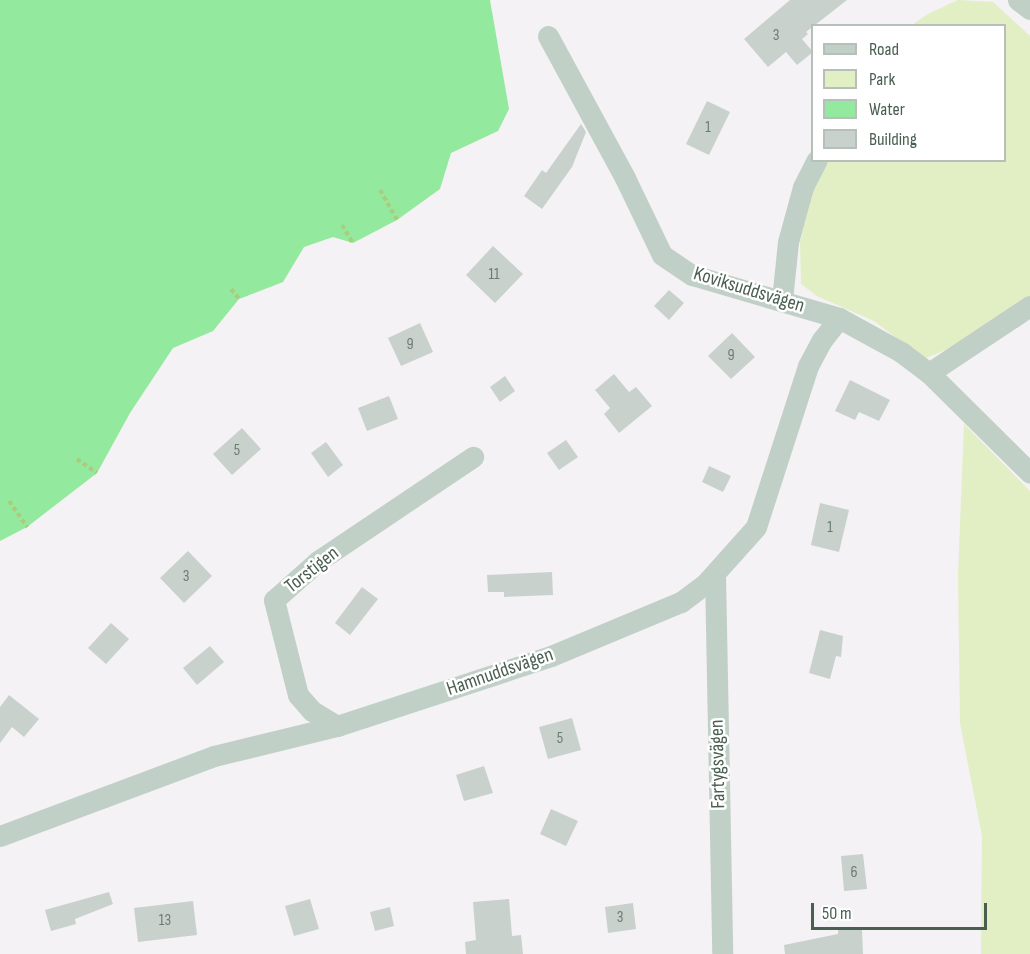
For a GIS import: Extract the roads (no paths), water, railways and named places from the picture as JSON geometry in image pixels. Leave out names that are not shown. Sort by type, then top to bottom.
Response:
[{"type":"street","points":[[1018,0],[1030,9]]},
{"type":"street","name":"Koviksuddsvägen","points":[[548,36],[625,178],[662,255],[692,275],[839,318],[901,352],[929,373],[1030,473]]},
{"type":"street","points":[[782,300],[788,242],[803,187],[816,162]]},
{"type":"street","points":[[929,373],[1030,306]]},
{"type":"street","name":"Hamnuddsvägen","points":[[0,836],[214,756],[337,726],[551,656],[681,602],[715,574],[756,527],[808,366],[822,340],[839,318]]},
{"type":"street","name":"Torstigen","points":[[337,726],[312,711],[298,695],[274,600],[318,561],[473,457]]},
{"type":"street","name":"Fartygsvägen","points":[[715,574],[722,954]]},
{"type":"water","points":[[0,0],[490,0],[509,109],[498,131],[451,153],[440,189],[397,220],[353,243],[333,237],[304,247],[283,282],[239,299],[213,331],[173,348],[130,413],[97,473],[27,527],[0,541]]}]
